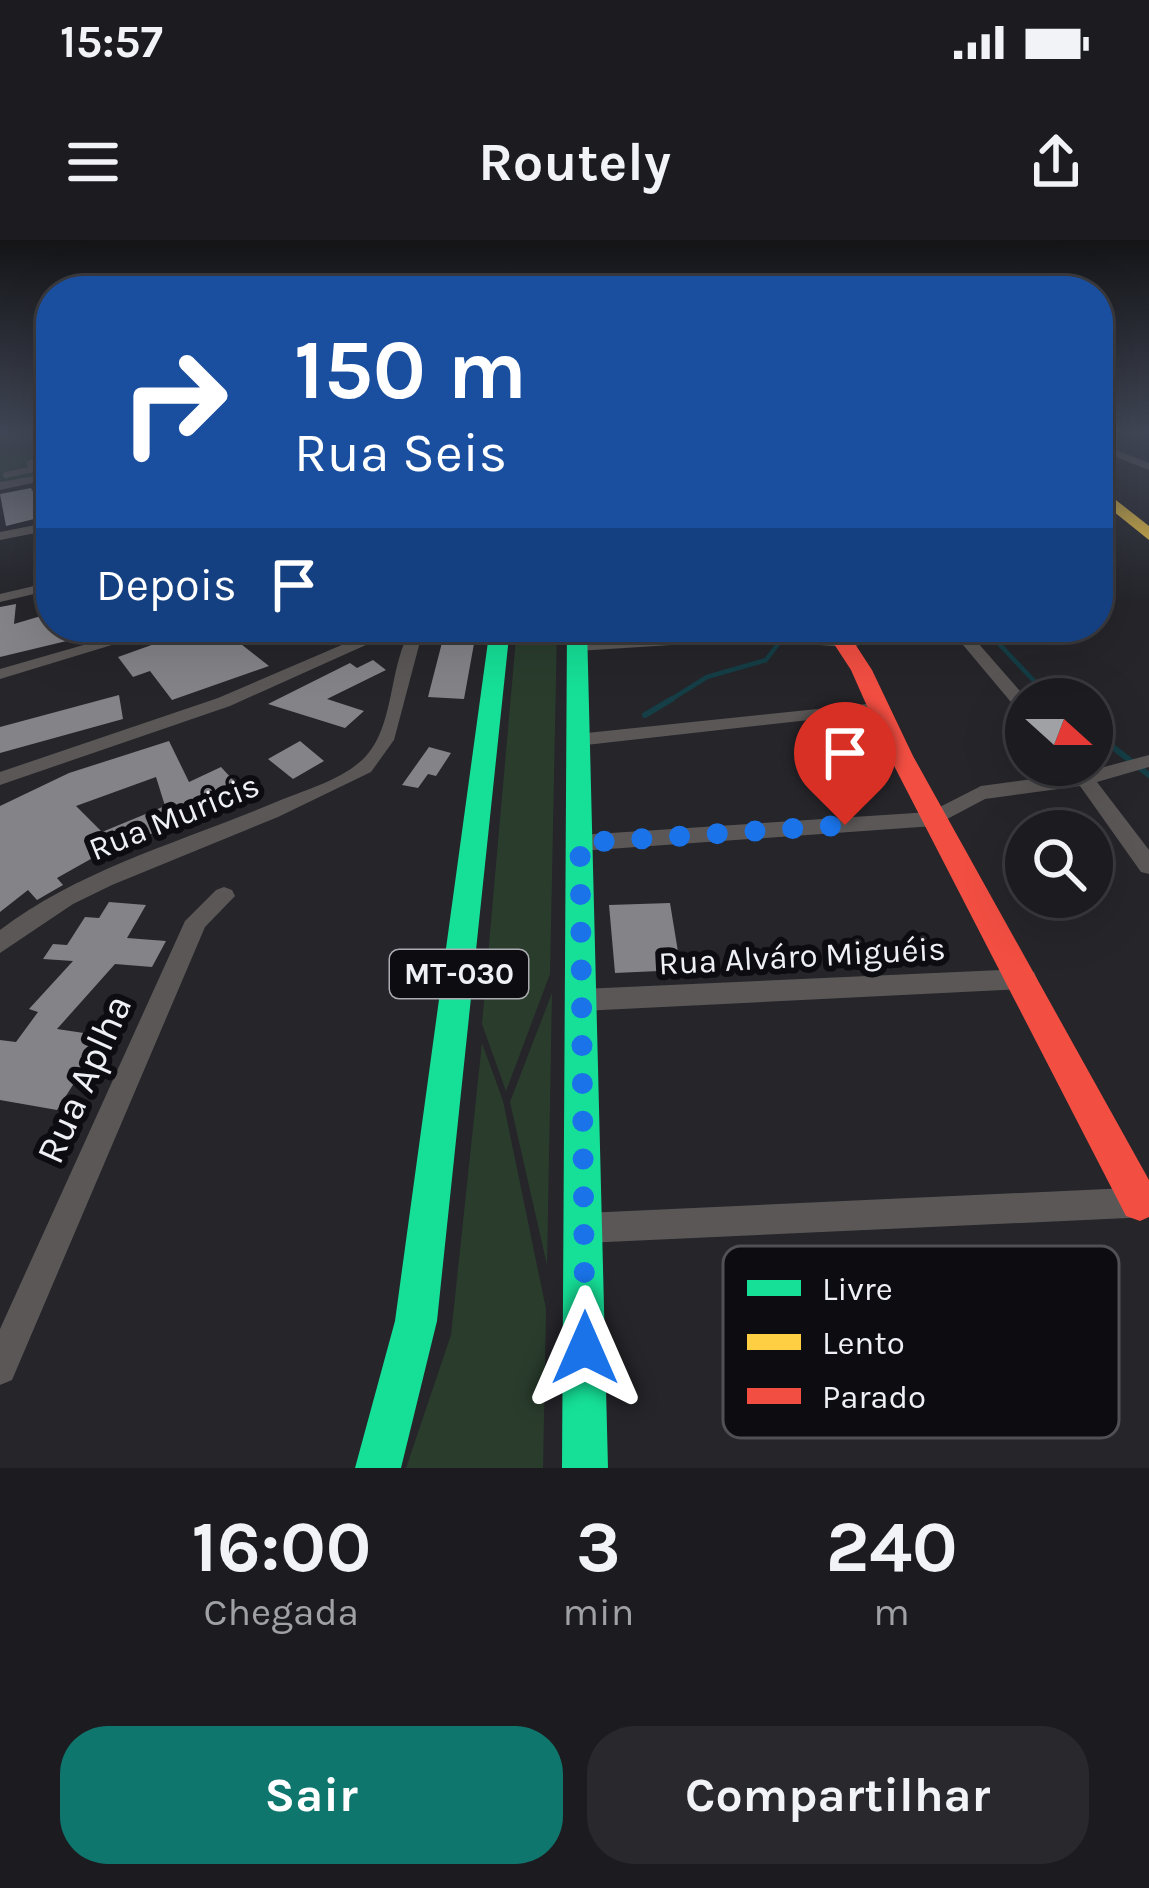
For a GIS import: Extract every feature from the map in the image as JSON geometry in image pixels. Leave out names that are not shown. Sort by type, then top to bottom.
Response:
[{"type":"main road","points":[[1113,504],[1149,535]]},
{"type":"main road","name":"MT-030","points":[[378,1468],[416,1321],[498,642]]},
{"type":"main road","points":[[577,642],[585,1468]]},
{"type":"main road","points":[[844,642],[934,819],[1144,1202]]},
{"type":"main road","points":[[349,1468],[405,1369]]},
{"type":"street","points":[[0,536],[36,529]]},
{"type":"street","points":[[0,598],[36,590]]},
{"type":"street","points":[[0,674],[111,642]]},
{"type":"street","points":[[4,779],[224,702],[346,650],[377,642]]},
{"type":"street","name":"Rua Muricis","points":[[0,943],[29,916],[276,811],[341,781],[376,757],[395,642]]},
{"type":"street","points":[[969,642],[1005,684]]},
{"type":"street","points":[[577,740],[875,708]]},
{"type":"street","points":[[580,843],[934,819],[981,793],[1014,786]]},
{"type":"street","points":[[1089,786],[1149,866]]},
{"type":"street","name":"Rua Aplha","points":[[0,1368],[196,921],[224,896]]},
{"type":"street","name":"Rua Alváro Miguéis","points":[[583,1000],[1025,979]]},
{"type":"street","points":[[584,1228],[1144,1202]]},
{"type":"green space","points":[[516,642],[557,642],[550,974],[506,1091],[482,1024]]},
{"type":"green space","points":[[552,993],[547,1265],[510,1102]]},
{"type":"green space","points":[[482,1043],[503,1101],[546,1309],[543,1468],[406,1468],[451,1335]]},
{"type":"building","points":[[32,489],[36,518],[6,526],[0,494]]},
{"type":"building","points":[[16,604],[14,624],[36,617],[36,642],[62,642],[0,657],[0,607]]},
{"type":"building","points":[[160,642],[238,642],[269,666],[172,700],[150,671],[133,677],[118,657]]},
{"type":"building","points":[[442,642],[474,642],[464,699],[428,697]]},
{"type":"building","points":[[373,660],[386,670],[327,699],[364,711],[345,728],[268,704],[350,663],[357,668]]},
{"type":"building","points":[[119,695],[123,719],[0,753],[0,727]]},
{"type":"building","points":[[169,741],[189,782],[221,767],[246,794],[122,846],[121,842],[57,878],[63,885],[37,900],[28,890],[0,912],[0,806],[69,773]],"holes":[[[156,777],[165,806],[102,832],[76,806]]]},
{"type":"building","points":[[300,741],[324,761],[293,779],[268,759]]},
{"type":"building","points":[[429,747],[451,753],[436,776],[428,774],[418,788],[402,785]]},
{"type":"building","points":[[109,902],[146,905],[127,938],[166,941],[152,967],[115,964],[57,1029],[104,1036],[57,1110],[0,1100],[0,1040],[16,1042],[38,1012],[29,1009],[73,961],[43,959],[53,944],[67,945],[85,917],[99,918]]},
{"type":"building","points":[[670,903],[681,970],[615,973],[609,905]]},
{"type":"waterway","points":[[668,701],[707,677],[766,660],[782,642]]},
{"type":"waterway","points":[[997,642],[1031,678]]},
{"type":"waterway","points":[[668,701],[672,699]]},
{"type":"waterway","points":[[645,715],[668,701]]},
{"type":"waterway","points":[[1113,747],[1149,775]]},
{"type":"traffic: fast","points":[[378,1468],[416,1321],[498,642]]},
{"type":"traffic: fast","points":[[577,642],[585,1468]]},
{"type":"traffic: slow","points":[[1113,504],[1149,535]]},
{"type":"traffic: jam","points":[[845,642],[1140,1202]]},
{"type":"route","points":[[585,1348],[580,843],[845,825]]}]
